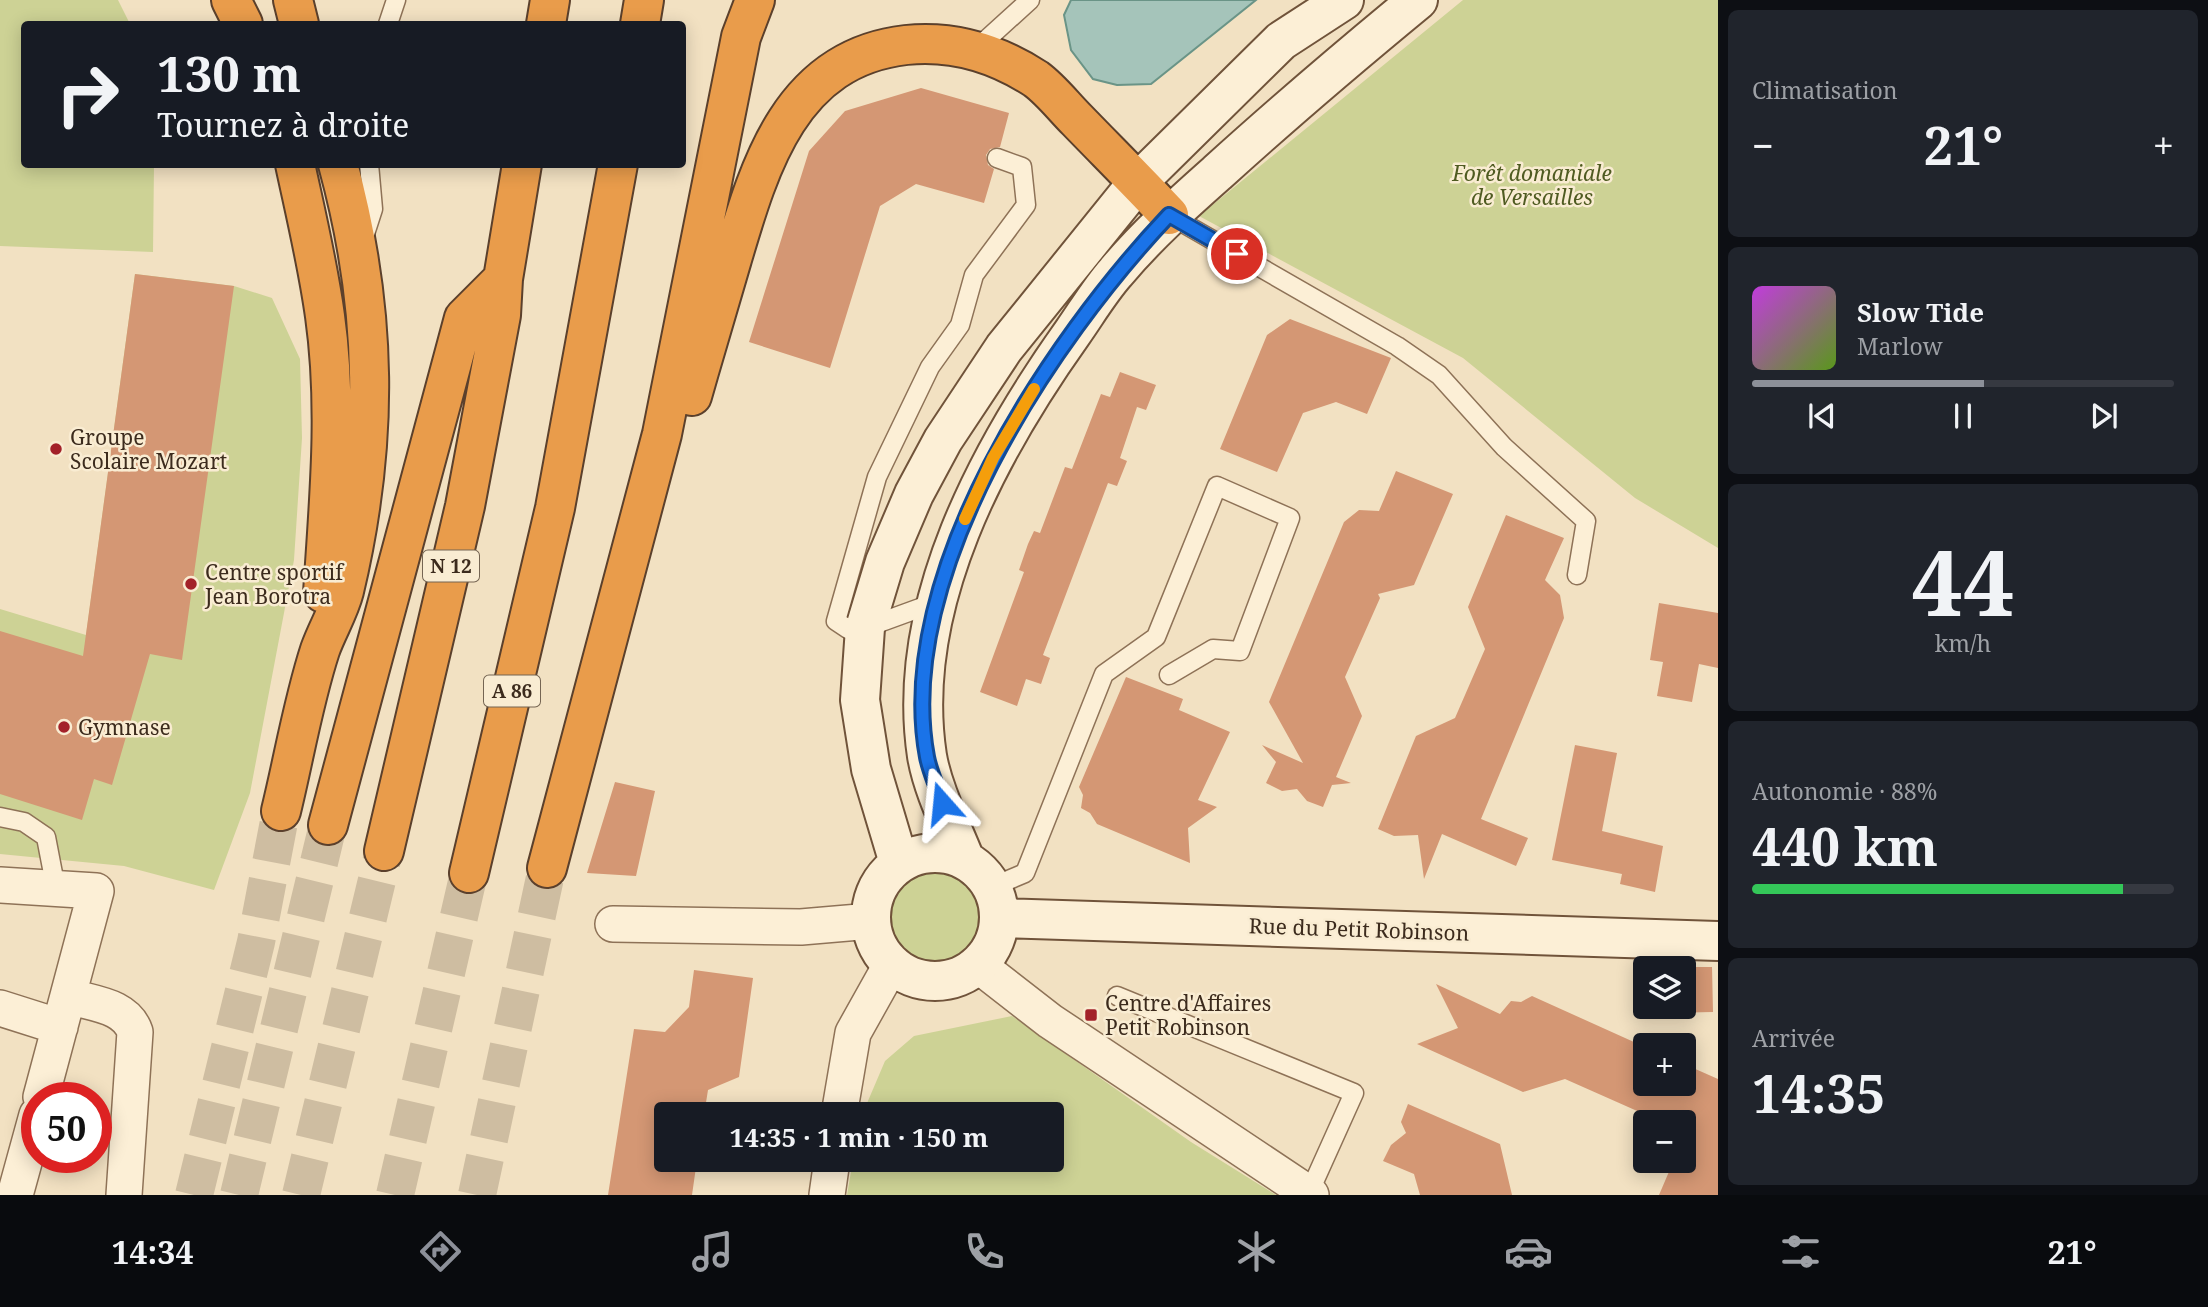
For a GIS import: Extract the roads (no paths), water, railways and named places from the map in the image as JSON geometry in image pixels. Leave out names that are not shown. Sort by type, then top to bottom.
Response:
[{"type":"highway","points":[[231,0],[242,21]]},
{"type":"highway","points":[[293,0],[298,21]]},
{"type":"highway","points":[[546,21],[550,0]]},
{"type":"highway","points":[[640,21],[644,0]]},
{"type":"highway","points":[[547,868],[662,435],[741,37],[755,0]]},
{"type":"highway","points":[[662,435],[681,421],[692,395],[754,186],[771,145],[796,106],[822,79],[849,62],[886,47],[928,43],[961,45],[996,57],[1038,81],[1169,215]]},
{"type":"highway","points":[[296,168],[325,317],[331,389],[332,458],[320,650]]},
{"type":"highway","points":[[281,811],[320,650],[343,594],[368,461],[370,343],[358,254],[339,168]]},
{"type":"highway","points":[[328,825],[464,318],[503,279],[521,168]]},
{"type":"highway","name":"A 86","points":[[468,873],[555,508],[617,168]]},
{"type":"highway","name":"N 12","points":[[384,851],[465,506],[501,314],[503,279]]},
{"type":"main road","points":[[899,863],[871,769],[860,700],[865,628],[890,551],[914,494],[943,440],[1004,348],[1138,182],[1281,41],[1344,0]]},
{"type":"main road","points":[[965,860],[928,758],[924,699],[929,639],[961,527],[1000,446],[1043,375],[1115,272],[1169,215],[1278,117],[1418,0]]},
{"type":"main road","points":[[932,853],[965,860],[976,867],[996,903],[993,944],[978,965],[962,976],[944,981],[925,981],[907,975],[891,965],[880,952],[870,921],[874,895],[880,883],[899,863],[932,853]]},
{"type":"main road","name":"Rue du Petit Robinson","points":[[996,903],[1718,941]]},
{"type":"street","points":[[0,885],[96,891],[45,1082]]},
{"type":"street","points":[[613,924],[801,926],[870,921]]},
{"type":"street","points":[[841,1102],[853,1033],[891,965]]},
{"type":"street","points":[[978,965],[1050,1021],[1310,1194]]},
{"type":"street","points":[[0,1008],[64,1012],[121,1011],[131,1019],[135,1032],[124,1195]]},
{"type":"street","points":[[827,1195],[830,1172]]},
{"type":"street","points":[[15,1195],[21,1173]]},
{"type":"lane","points":[[389,21],[396,0]]},
{"type":"lane","points":[[732,0],[741,37]]},
{"type":"lane","points":[[975,50],[1030,0]]},
{"type":"lane","points":[[939,601],[865,628],[848,629],[836,621],[877,477],[929,368],[960,325],[974,275],[1026,205],[1022,167],[997,158]]},
{"type":"lane","points":[[358,254],[373,209],[369,168]]},
{"type":"lane","points":[[1169,215],[1397,346],[1439,375],[1504,447],[1586,521],[1577,575]]},
{"type":"lane","points":[[996,903],[1025,873],[1104,674],[1156,637],[1217,486],[1290,518],[1240,651],[1213,649],[1169,675]]},
{"type":"lane","points":[[0,817],[24,822],[46,837],[56,889]]},
{"type":"lane","points":[[1117,996],[1354,1093],[1310,1194]]},
{"type":"water","points":[[1071,0],[1256,0],[1151,84],[1117,85],[1093,79],[1071,50],[1064,15]]},
{"type":"tunnel","points":[[194,1195],[256,942],[281,811]]},
{"type":"tunnel","points":[[239,1195],[328,825]]},
{"type":"tunnel","points":[[301,1195],[384,851]]},
{"type":"tunnel","points":[[477,1195],[547,868]]},
{"type":"tunnel","points":[[395,1195],[469,873]]},
{"type":"place","name":"Groupe Scolaire Mozart","points":[[56,449]]},
{"type":"place","name":"Centre sportif Jean Borotra","points":[[191,584]]},
{"type":"place","name":"Gymnase","points":[[64,727]]},
{"type":"place","name":"Centre d'Affaires Petit Robinson","points":[[1091,1015]]},
{"type":"park label","name":"Forêt domaniale de Versailles","points":[[1532,185]]}]
